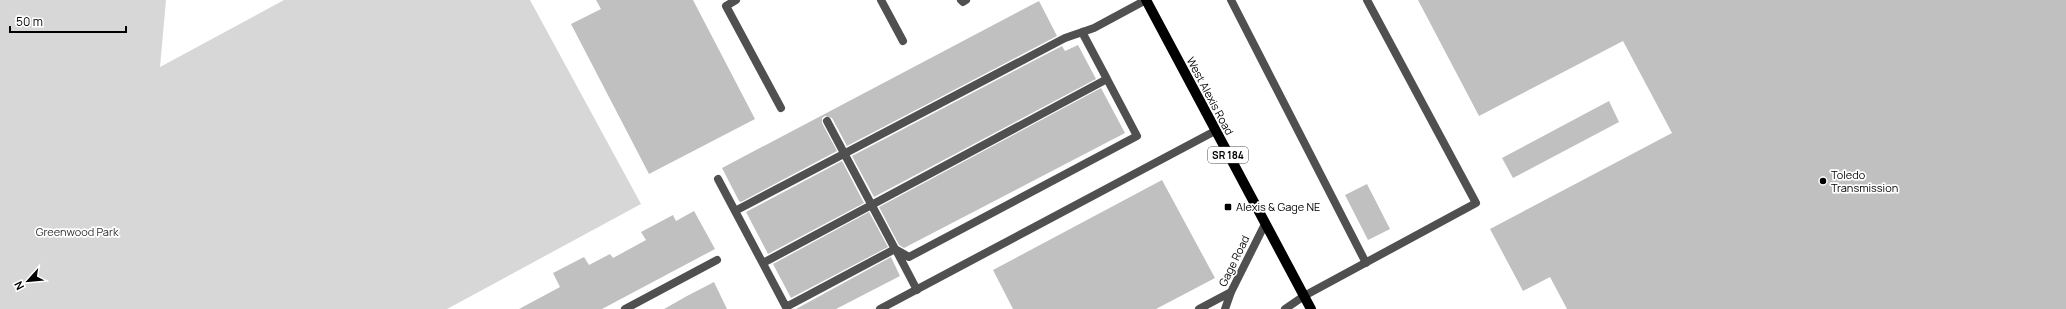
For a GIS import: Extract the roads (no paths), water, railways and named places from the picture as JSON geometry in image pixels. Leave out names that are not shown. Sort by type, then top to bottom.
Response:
[{"type":"main road","name":"West Alexis Road","points":[[1146,0],[1311,309]]},
{"type":"street","points":[[736,0],[726,6],[781,108]]},
{"type":"street","points":[[881,0],[903,41]]},
{"type":"street","points":[[962,0],[963,2],[966,0]]},
{"type":"street","points":[[735,211],[1065,38],[1094,28],[1146,0]]},
{"type":"street","points":[[1231,0],[1366,263]]},
{"type":"street","points":[[1285,309],[1304,296],[1476,203],[1367,0]]},
{"type":"street","points":[[895,249],[910,257],[1137,136],[1082,32]]},
{"type":"street","points":[[763,263],[1107,79]]},
{"type":"street","points":[[827,121],[917,290]]},
{"type":"street","points":[[880,309],[1215,131]]},
{"type":"street","points":[[718,180],[786,308],[895,249]]},
{"type":"street","name":"Gage Road","points":[[1225,309],[1231,292],[1265,224]]},
{"type":"street","points":[[625,309],[717,260]]},
{"type":"street","points":[[1199,309],[1231,292]]},
{"type":"place","name":"Toledo Transmission","points":[[1823,181]]},
{"type":"place","name":"Alexis & Gage NE","points":[[1228,207]]},
{"type":"park label","name":"Greenwood Park","points":[[77,232]]}]
